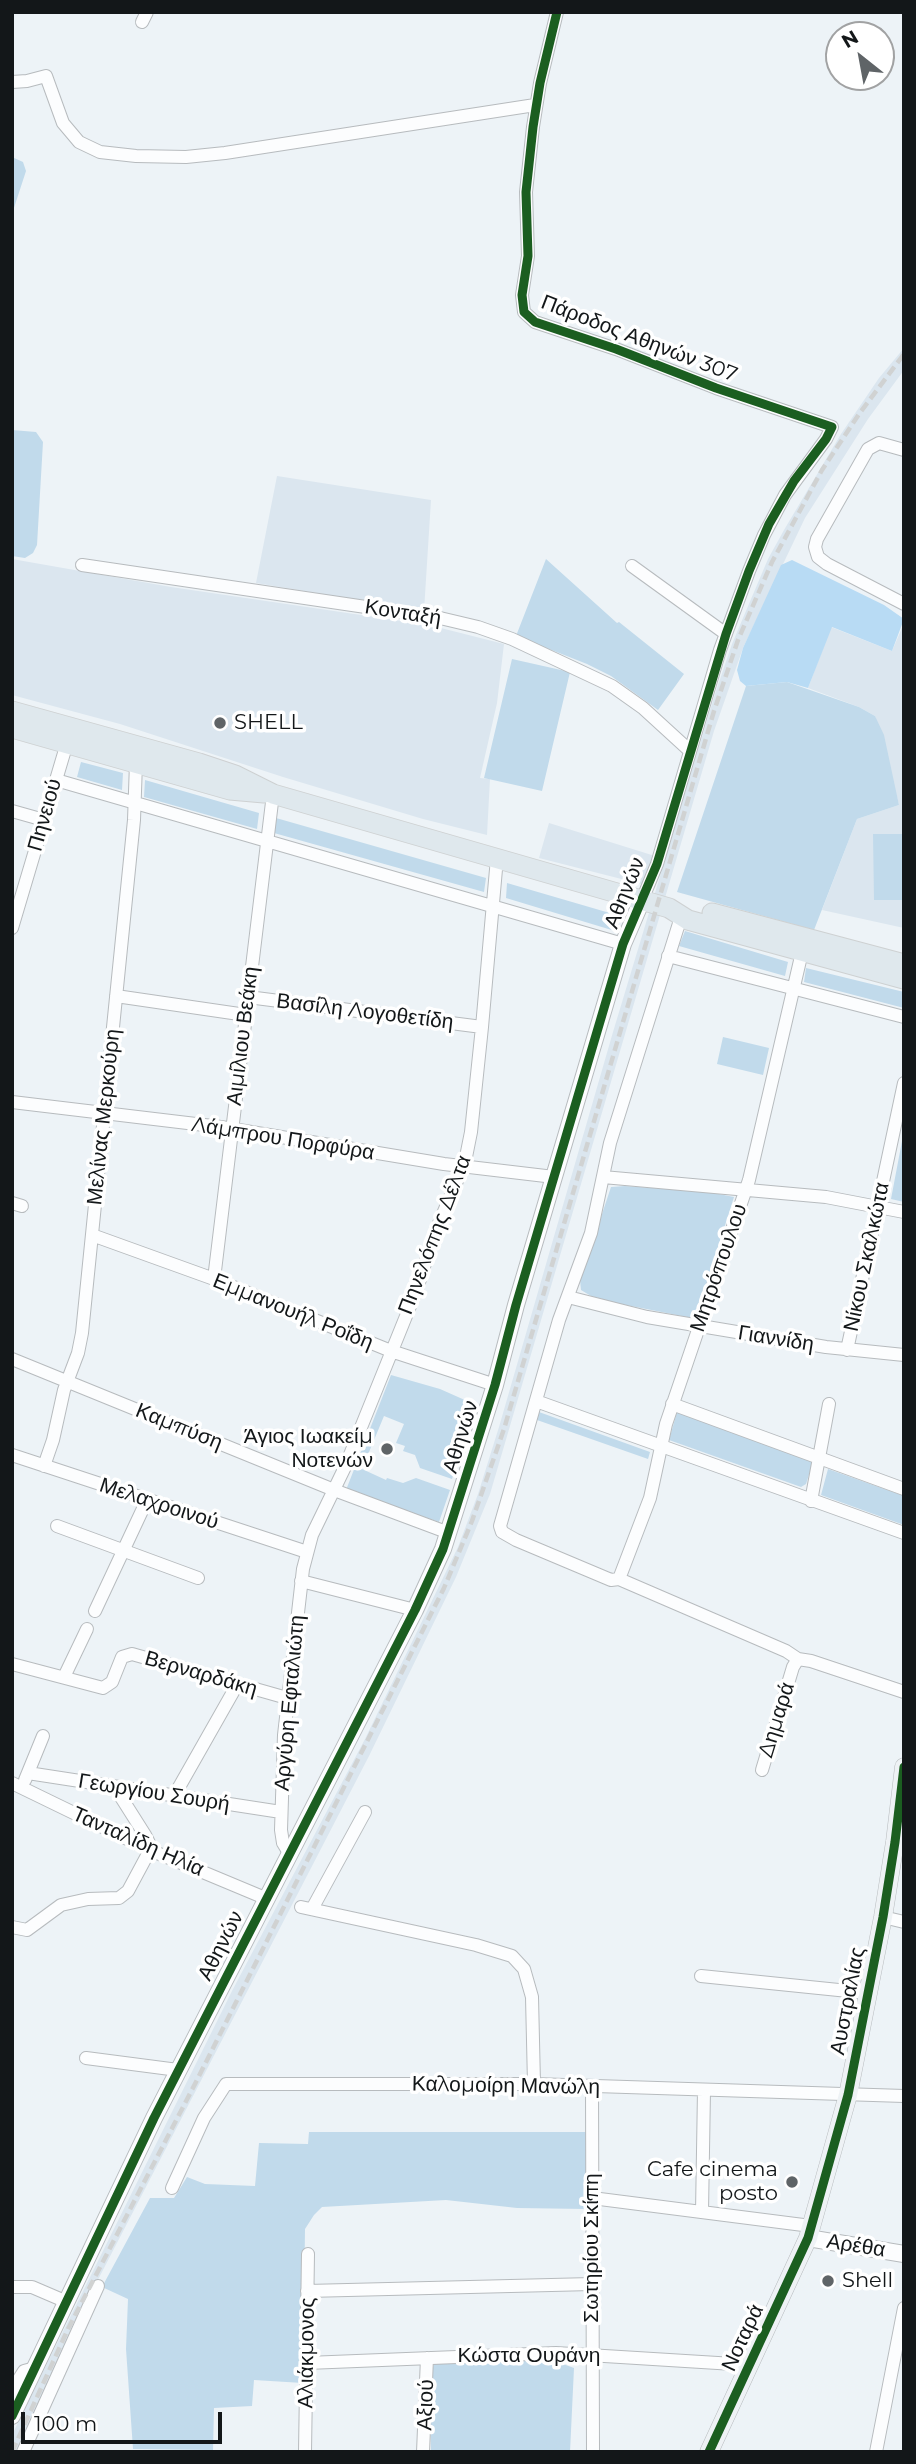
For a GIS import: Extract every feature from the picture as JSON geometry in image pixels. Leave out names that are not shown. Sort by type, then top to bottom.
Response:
[{"type":"main road","points":[[12,711],[199,763],[235,775],[272,794]]},
{"type":"main road","points":[[12,728],[236,791],[272,794],[642,900],[802,952],[904,979]]},
{"type":"main road","points":[[675,912],[692,908],[904,964]]},
{"type":"main road","name":"Αυστραλίας","points":[[810,2232],[848,2095],[900,1843],[904,1767]]},
{"type":"main road","name":"Νοταρά","points":[[709,2452],[810,2232]]},
{"type":"street","name":"Πάροδος Αθηνών 307","points":[[557,12],[536,105],[526,192],[527,265],[522,304],[529,318],[705,384],[832,427]]},
{"type":"street","points":[[12,82],[46,76],[58,111],[71,134],[88,148],[115,155],[178,157],[225,153],[536,105]]},
{"type":"street","name":"Αθηνών","points":[[12,2416],[116,2195],[265,1898],[415,1610],[449,1533],[495,1385],[623,944],[657,864],[726,634],[769,524],[794,481],[832,427]]},
{"type":"street","points":[[904,450],[879,443],[874,444],[864,454],[815,545],[822,561],[835,570],[904,604]]},
{"type":"street","name":"Κονταξή","points":[[82,565],[440,618],[478,627],[512,639],[612,686],[643,708],[690,751]]},
{"type":"street","points":[[632,566],[726,634]]},
{"type":"street","name":"Πηνειού","points":[[12,928],[17,895],[44,820],[67,743]]},
{"type":"street","name":"Μελίνας Μερκούρη","points":[[44,1466],[67,1380],[81,1341],[135,803],[136,763]]},
{"type":"street","points":[[56,780],[623,944]]},
{"type":"street","name":"Αιμίλιου Βεάκη","points":[[214,1279],[272,794]]},
{"type":"street","points":[[12,811],[44,820]]},
{"type":"street","name":"Πηνελόπης Δέλτα","points":[[307,1552],[417,1289],[434,1235],[463,1167],[471,1132],[497,858]]},
{"type":"street","points":[[675,912],[668,956],[610,1143],[591,1233],[536,1401],[500,1530],[516,1540],[611,1580],[619,1578],[786,1651],[798,1659]]},
{"type":"street","name":"Μητρόπουλου","points":[[619,1578],[650,1498],[672,1404],[746,1189],[802,952]]},
{"type":"street","points":[[668,956],[904,1017]]},
{"type":"street","name":"Βασίλη Λογοθετίδη","points":[[116,996],[246,1015]]},
{"type":"street","name":"Βασίλη Λογοθετίδη","points":[[248,996],[482,1027]]},
{"type":"street","name":"Νίκου Σκαλκώτα","points":[[847,1350],[878,1206],[899,1129],[904,1083]]},
{"type":"street","name":"Λάμπρου Πορφύρα","points":[[12,1102],[232,1129],[463,1167],[554,1177]]},
{"type":"street","points":[[603,1177],[826,1197],[904,1212]]},
{"type":"street","name":"Εμμανουήλ Ροΐδη","points":[[93,1235],[214,1279],[391,1351],[495,1385]]},
{"type":"street","name":"Γιαννίδη","points":[[568,1297],[630,1314],[847,1350],[904,1356]]},
{"type":"street","name":"Καμπύση","points":[[12,1359],[334,1490],[449,1533]]},
{"type":"street","points":[[536,1401],[904,1533]]},
{"type":"street","points":[[672,1404],[904,1489]]},
{"type":"street","points":[[811,1501],[829,1404]]},
{"type":"street","name":"Μελαχροινού","points":[[12,1455],[307,1552]]},
{"type":"street","points":[[95,1611],[147,1500]]},
{"type":"street","points":[[57,1526],[198,1578]]},
{"type":"street","name":"Αργύρη Εφταλιώτη","points":[[289,1853],[281,1837],[287,1698],[307,1552]]},
{"type":"street","points":[[301,1581],[415,1610]]},
{"type":"street","points":[[64,1677],[87,1629]]},
{"type":"street","name":"Βερναρδάκη","points":[[12,1664],[99,1688],[107,1687],[112,1682],[122,1657],[128,1653],[287,1698]]},
{"type":"street","name":"Δημαρά","points":[[762,1770],[793,1667],[798,1659],[904,1692]]},
{"type":"street","points":[[174,1796],[237,1685]]},
{"type":"street","points":[[17,1785],[28,1773],[43,1736]]},
{"type":"street","name":"Γεωργίου Σουρή","points":[[28,1773],[281,1812]]},
{"type":"street","name":"Τανταλίδη Ηλία","points":[[17,1785],[150,1850],[265,1898]]},
{"type":"street","points":[[12,1927],[27,1930],[56,1908],[68,1903],[124,1895],[150,1850],[145,1835],[114,1786]]},
{"type":"street","points":[[365,1812],[307,1908],[504,1952],[517,1959],[530,1987],[533,2006],[534,2084]]},
{"type":"street","points":[[883,1917],[904,1922]]},
{"type":"street","points":[[701,1976],[868,1993]]},
{"type":"street","points":[[86,2058],[178,2070]]},
{"type":"street","name":"Καλομοίρη Μανώλη","points":[[173,2188],[204,2118],[226,2084],[534,2084],[904,2096]]},
{"type":"street","name":"Σωτηρίου Σκίπη","points":[[592,2086],[593,2452]]},
{"type":"street","points":[[702,2212],[704,2090]]},
{"type":"street","name":"Αρέθα","points":[[592,2198],[702,2212],[810,2232],[904,2254]]},
{"type":"street","name":"Αλιάκμονος","points":[[305,2452],[308,2254]]},
{"type":"street","points":[[307,2291],[592,2284]]},
{"type":"street","points":[[23,2452],[98,2286]]},
{"type":"street","points":[[12,2287],[32,2287],[67,2302]]},
{"type":"street","points":[[876,2452],[904,2308]]},
{"type":"street","name":"Κώστα Ουράνη","points":[[307,2363],[524,2354],[592,2355],[750,2365]]},
{"type":"street","name":"Αξιού","points":[[423,2452],[427,2358]]},
{"type":"street","points":[[12,2390],[24,2371],[35,2368]]},
{"type":"shaded area","points":[[12,157],[23,162],[26,171],[12,214]]},
{"type":"shaded area","points":[[904,348],[904,370],[868,419],[805,518],[743,648],[714,731],[490,1494],[456,1577],[369,1756],[74,2326],[17,2452],[12,2452],[12,2435],[30,2398],[232,1991],[365,1739],[458,1547],[499,1427],[613,1032],[732,644],[768,559],[784,530],[841,434],[879,378]]},
{"type":"shaded area","points":[[12,430],[36,432],[43,442],[37,545],[33,553],[25,558],[12,556]]},
{"type":"shaded area","points":[[277,476],[431,500],[424,611],[256,583]]},
{"type":"shaded area","points":[[12,559],[171,587],[429,625],[504,644],[497,703],[480,778],[490,779],[487,835],[423,819],[120,724],[12,695]]},
{"type":"shaded area","points":[[546,559],[617,623],[684,674],[658,710],[611,676],[516,636]]},
{"type":"shaded area","points":[[792,560],[884,605],[904,619],[892,651],[832,627],[808,688],[787,682],[746,686],[740,681],[737,670],[743,648],[781,565]]},
{"type":"shaded area","points":[[904,623],[904,928],[822,910],[857,819],[899,805],[875,716],[859,707],[808,688],[831,627],[892,651]]},
{"type":"shaded area","points":[[512,659],[570,672],[542,791],[484,778]]},
{"type":"shaded area","points":[[787,682],[859,707],[875,716],[884,735],[899,805],[857,819],[814,930],[677,892],[746,686]]},
{"type":"shaded area","points":[[81,762],[123,773],[122,790],[77,777]]},
{"type":"shaded area","points":[[145,780],[259,813],[257,829],[144,797]]},
{"type":"shaded area","points":[[276,818],[486,878],[484,892],[274,833]]},
{"type":"shaded area","points":[[549,823],[655,856],[645,885],[539,858]]},
{"type":"shaded area","points":[[873,834],[904,834],[904,900],[874,900]]},
{"type":"shaded area","points":[[507,883],[620,916],[615,931],[506,898]]},
{"type":"shaded area","points":[[685,931],[788,962],[785,976],[679,946]]},
{"type":"shaded area","points":[[806,968],[904,992],[904,1008],[804,982]]},
{"type":"shaded area","points":[[723,1037],[769,1048],[763,1075],[717,1064]]},
{"type":"shaded area","points":[[904,1141],[904,1202],[891,1199]]},
{"type":"shaded area","points":[[611,1187],[709,1192],[734,1197],[694,1317],[621,1304],[591,1296],[581,1290],[580,1280]]},
{"type":"shaded area","points":[[391,1375],[440,1389],[476,1405],[452,1479],[420,1468],[415,1455],[403,1451],[405,1446],[396,1443],[404,1424],[384,1416],[362,1469],[386,1480],[387,1478],[403,1483],[416,1478],[450,1490],[439,1522],[346,1490]]},
{"type":"shaded area","points":[[539,1412],[650,1452],[648,1459],[537,1420]]},
{"type":"shaded area","points":[[677,1412],[813,1462],[806,1484],[801,1487],[669,1440]]},
{"type":"shaded area","points":[[828,1469],[904,1496],[904,1525],[821,1495]]},
{"type":"shaded area","points":[[309,2132],[587,2132],[586,2209],[517,2208],[446,2200],[322,2207],[305,2229],[303,2383],[254,2380],[252,2406],[214,2408],[213,2450],[133,2449],[126,2349],[128,2299],[102,2287],[150,2198],[174,2198],[187,2177],[205,2184],[255,2186],[259,2143],[308,2144]]},
{"type":"shaded area","points":[[552,2360],[574,2368],[570,2452],[431,2452],[430,2386],[434,2362]]},
{"type":"railway","points":[[12,2452],[68,2329],[196,2082],[444,1588],[472,1521],[504,1429],[714,711],[738,640],[772,562],[822,470],[859,414],[904,354]]},
{"type":"cycle path","points":[[12,2416],[154,2118],[415,1610],[443,1549],[495,1385],[516,1305],[623,944],[657,864],[726,634],[769,524],[794,481],[832,427],[535,322],[524,312],[522,295],[528,256],[526,192],[533,127],[540,83],[557,12]]},
{"type":"cycle path","points":[[709,2452],[808,2238],[848,2095],[883,1917],[904,1767]]},
{"type":"place","name":"SHELL","points":[[220,723]]},
{"type":"place","name":"Άγιος Ιωακείμ Νοτενών","points":[[387,1449]]},
{"type":"place","name":"Cafe cinema posto","points":[[792,2182]]},
{"type":"place","name":"Shell","points":[[828,2281]]}]
